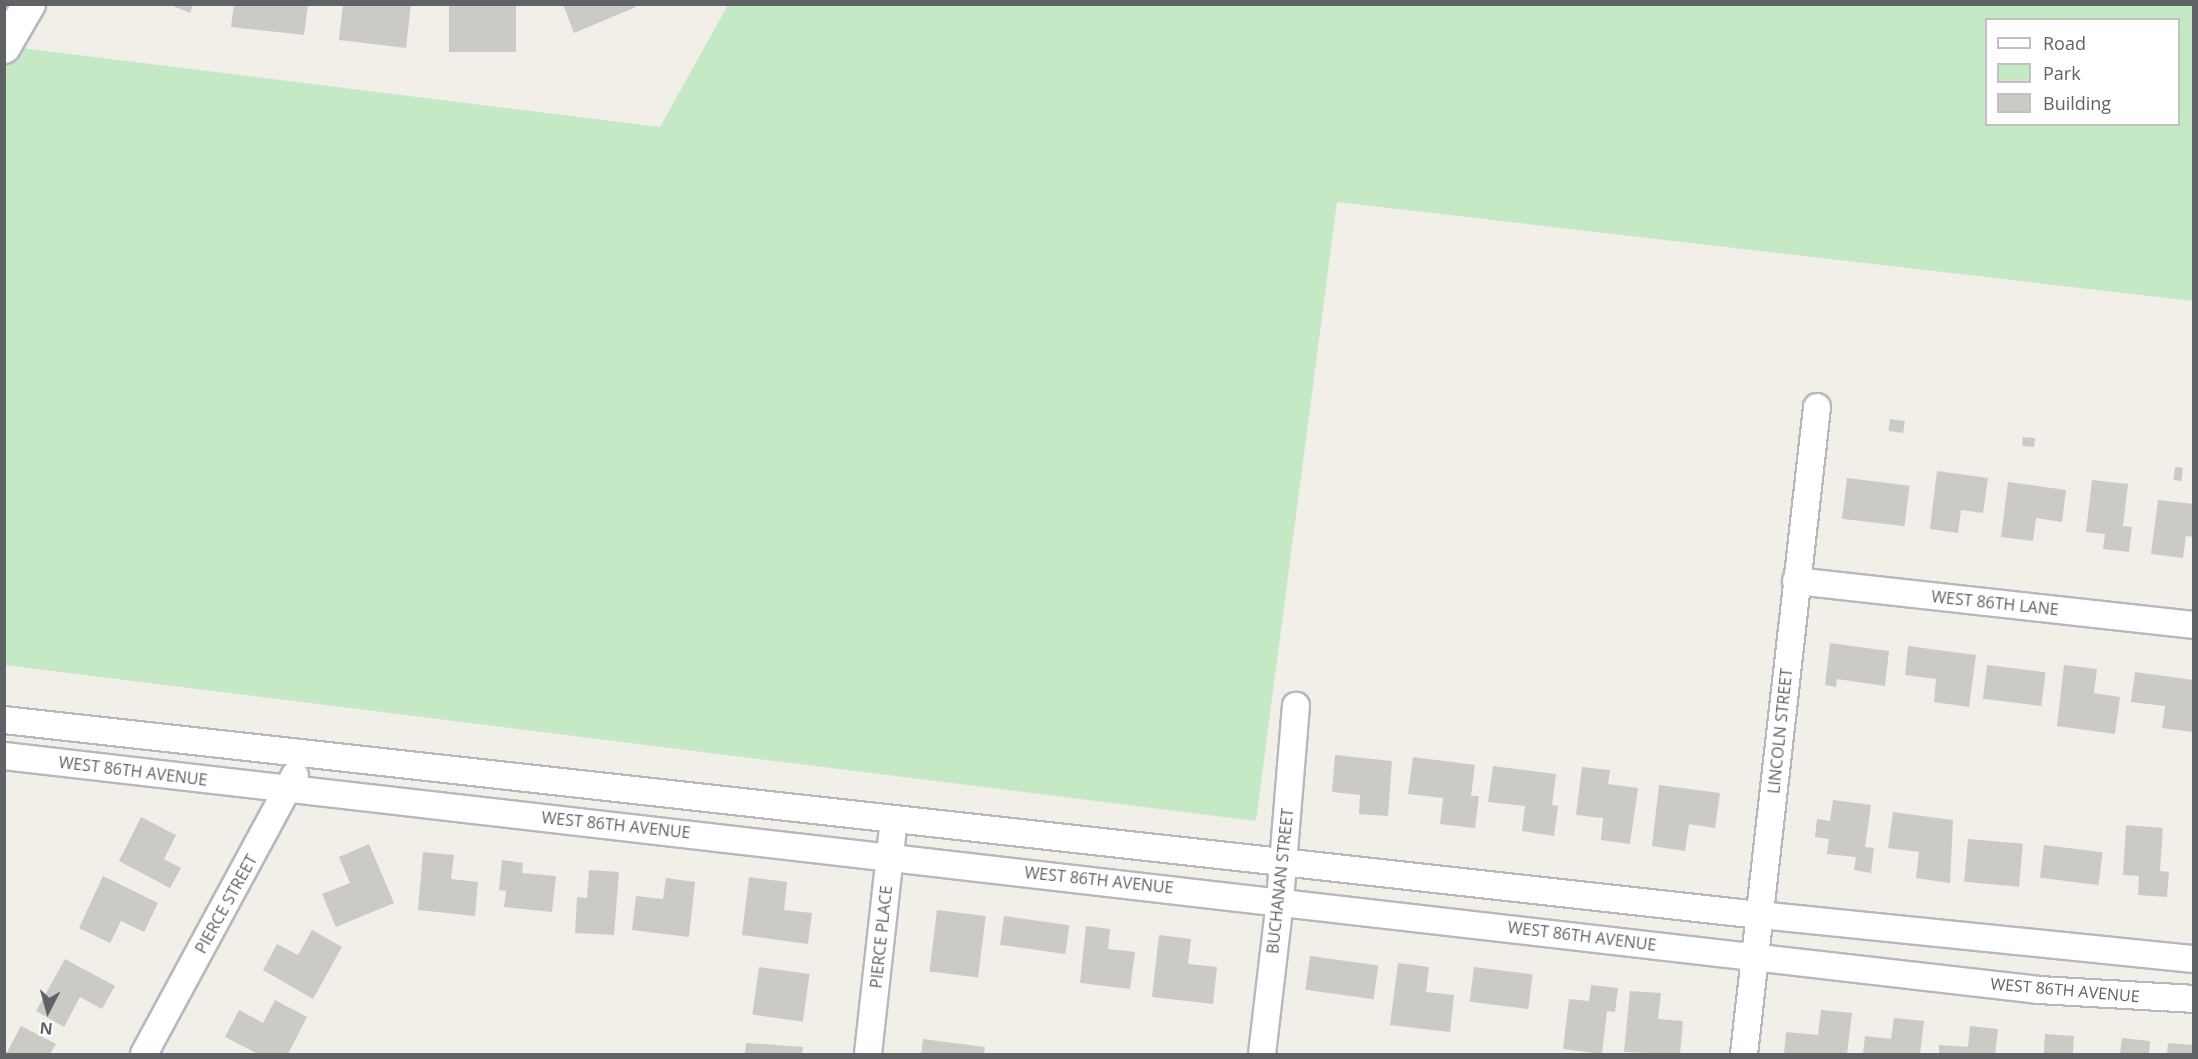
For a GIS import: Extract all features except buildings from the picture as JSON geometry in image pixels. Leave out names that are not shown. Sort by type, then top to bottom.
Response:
[{"type":"street","points":[[4,47],[29,4]]},
{"type":"street","name":"LINCOLN STREET","points":[[1744,1054],[1817,407]]},
{"type":"street","name":"WEST 86TH LANE","points":[[1797,581],[2193,625]]},
{"type":"street","name":"BUCHANAN STREET","points":[[1262,1054],[1280,900],[1296,706]]},
{"type":"street","points":[[4,720],[1760,915],[2193,959]]},
{"type":"street","name":"PIERCE STREET","points":[[144,1054],[307,754]]},
{"type":"street","name":"WEST 86TH AVENUE","points":[[4,756],[1280,900],[2039,990],[2193,999]]},
{"type":"street","name":"PIERCE PLACE","points":[[868,1054],[894,819]]},
{"type":"green space","points":[[728,5],[2193,5],[2193,301],[1337,202],[1256,821],[5,665],[5,46],[660,127]]}]
